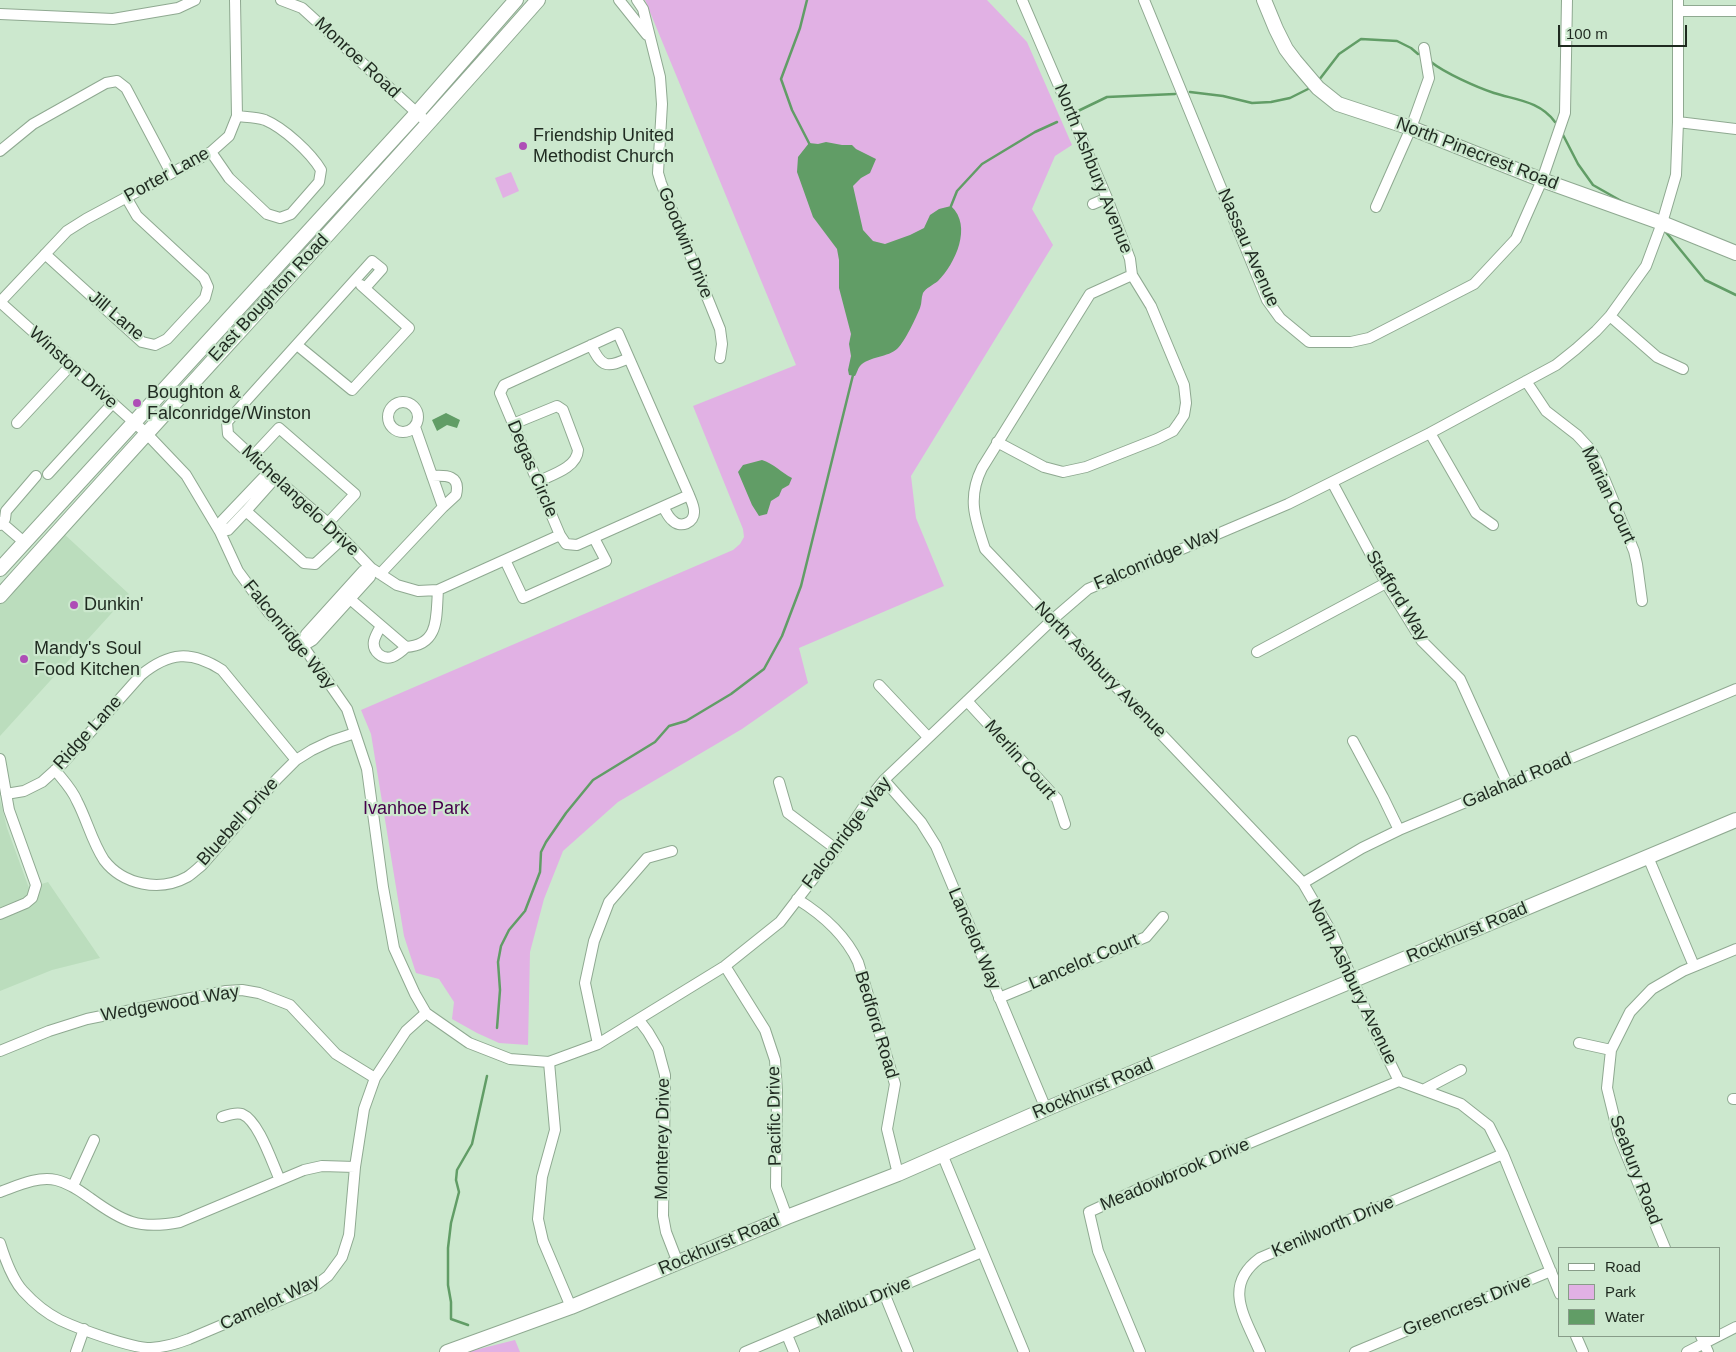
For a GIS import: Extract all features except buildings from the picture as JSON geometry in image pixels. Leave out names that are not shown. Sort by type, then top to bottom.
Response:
[{"type":"street","points":[[0,14],[113,19],[178,8],[195,0]]},
{"type":"street","name":"Porter Lane","points":[[0,302],[67,231],[211,152],[229,136],[237,116],[235,0]]},
{"type":"street","name":"Monroe Road","points":[[281,0],[302,8],[428,123]]},
{"type":"street","name":"East Boughton Road","points":[[0,569],[417,113],[516,0]]},
{"type":"street","name":"East Boughton Road","points":[[0,596],[538,0]]},
{"type":"street","name":"Goodwin Drive","points":[[619,0],[650,37]]},
{"type":"street","name":"Goodwin Drive","points":[[637,0],[643,9],[660,77],[662,104],[658,173],[720,329],[722,344],[720,358]]},
{"type":"street","name":"North Ashbury Avenue","points":[[1022,0],[1107,198],[1130,258],[1132,275],[1090,294],[982,468],[973,495],[974,514],[985,550],[1304,883],[1332,933],[1399,1081],[1461,1104],[1489,1126],[1503,1154],[1558,1289]]},
{"type":"street","name":"Nassau Avenue","points":[[1144,0],[1267,300],[1280,318],[1309,342],[1340,343],[1360,341],[1380,333],[1474,284],[1516,239],[1542,180],[1565,113],[1567,0]]},
{"type":"street","name":"North Pinecrest Road","points":[[1264,0],[1286,49],[1318,88],[1338,104],[1411,128],[1542,180],[1662,223],[1736,253]]},
{"type":"street","name":"Falconridge Way","points":[[146,433],[186,476],[220,532],[238,571],[268,613],[303,646],[347,709],[367,769],[383,887],[394,948],[426,1013],[469,1042],[510,1059],[549,1062],[598,1044],[639,1020],[725,966],[780,922],[836,849],[868,800],[884,780],[1077,597],[1096,585],[1288,504],[1556,365],[1576,349],[1610,316],[1646,266],[1662,223],[1676,175],[1678,0]]},
{"type":"street","points":[[1678,11],[1736,11]]},
{"type":"street","points":[[1376,207],[1411,128],[1429,78],[1424,48]]},
{"type":"street","points":[[0,151],[33,124],[106,83],[117,81],[126,88],[172,173]]},
{"type":"street","points":[[211,152],[229,178],[267,214],[280,218],[291,214],[319,182],[321,170],[315,160],[277,126],[263,119],[237,116]]},
{"type":"street","points":[[1678,122],[1736,129]]},
{"type":"street","name":"Jill Lane","points":[[45,254],[142,342],[156,345],[167,339],[204,298],[208,287],[204,278],[137,216],[126,198]]},
{"type":"street","points":[[1093,204],[1107,198]]},
{"type":"street","name":"Michelangelo Drive","points":[[365,288],[382,268],[372,260],[228,422],[228,434],[328,523],[371,568],[397,585],[418,591],[438,590],[560,535]]},
{"type":"street","points":[[997,442],[1044,467],[1063,472],[1086,467],[1157,439],[1172,431],[1178,424],[1184,415],[1186,403],[1184,385],[1151,306],[1132,275]]},
{"type":"street","points":[[297,345],[352,390],[408,328],[356,280]]},
{"type":"street","name":"Winston Drive","points":[[0,302],[146,433]]},
{"type":"street","points":[[1610,316],[1657,357],[1683,369]]},
{"type":"street","name":"Degas Circle","points":[[663,507],[673,522],[680,525],[692,519],[694,511],[689,495],[618,333],[504,385],[500,393],[560,535],[566,544],[577,545],[689,495]]},
{"type":"street","points":[[591,345],[598,358],[604,364],[613,365],[629,358]]},
{"type":"street","points":[[17,423],[70,366]]},
{"type":"street","name":"Marian Court","points":[[1526,381],[1546,411],[1577,435],[1593,454],[1634,551],[1642,601]]},
{"type":"street","points":[[48,474],[112,404]]},
{"type":"street","points":[[513,424],[557,406],[563,410],[578,450],[578,456],[574,464],[537,482]]},
{"type":"street","points":[[414,427],[442,508]]},
{"type":"street","points":[[252,457],[278,428],[355,494],[328,523]]},
{"type":"street","points":[[1430,432],[1476,513],[1493,525]]},
{"type":"street","points":[[272,475],[270,484],[246,511],[228,530],[220,532],[222,521],[263,478],[272,475]]},
{"type":"street","points":[[380,574],[456,495],[457,485],[452,477],[447,475],[432,476]]},
{"type":"street","points":[[24,542],[1,524],[5,519],[6,511],[36,476]]},
{"type":"street","name":"Stafford Way","points":[[1332,482],[1386,582],[1422,641],[1460,679],[1508,785]]},
{"type":"street","points":[[246,511],[304,563],[315,564],[342,539]]},
{"type":"street","points":[[505,560],[523,598],[606,561],[594,538]]},
{"type":"street","points":[[371,568],[370,577],[313,640],[303,646],[306,634],[363,571],[371,568]]},
{"type":"street","points":[[1257,652],[1386,582]]},
{"type":"street","points":[[380,626],[374,643],[376,651],[382,657],[391,657],[406,648],[416,647],[430,639],[436,621],[438,590]]},
{"type":"street","points":[[350,599],[406,648]]},
{"type":"street","name":"Ridge Lane","points":[[6,794],[24,790],[42,782],[141,675],[154,664],[171,657],[189,656],[206,660],[222,670],[296,760]]},
{"type":"street","points":[[879,685],[928,737]]},
{"type":"street","name":"Galahad Road","points":[[1304,883],[1362,848],[1399,830],[1736,689]]},
{"type":"street","name":"Merlin Court","points":[[967,701],[1057,799],[1065,824]]},
{"type":"street","name":"Bluebell Drive","points":[[55,770],[68,784],[77,799],[104,860],[117,873],[134,882],[152,885],[170,883],[187,876],[202,865],[296,760],[331,741],[355,733]]},
{"type":"street","points":[[1353,741],[1399,830]]},
{"type":"street","points":[[0,759],[14,827],[36,885],[32,898],[26,903],[0,914]]},
{"type":"street","name":"Lancelot Way","points":[[884,780],[916,814],[929,833],[1046,1109]]},
{"type":"street","points":[[779,782],[788,813],[836,849]]},
{"type":"street","name":"Rockhurst Road","points":[[447,1352],[571,1307],[787,1217],[898,1174],[1046,1109],[1736,820]]},
{"type":"street","points":[[598,1044],[585,983],[594,941],[609,902],[646,858],[672,851]]},
{"type":"street","points":[[1648,857],[1694,966]]},
{"type":"street","name":"Bedford Road","points":[[797,899],[827,919],[853,952],[858,962],[895,1084],[887,1128],[898,1174]]},
{"type":"street","name":"Lancelot Court","points":[[999,998],[1146,937],[1163,917]]},
{"type":"street","name":"Seabury Road","points":[[1665,1247],[1619,1137],[1607,1088],[1611,1050],[1630,1012],[1662,982],[1694,966],[1736,949]]},
{"type":"street","name":"Pacific Drive","points":[[725,966],[765,1030],[775,1060],[777,1091],[776,1187],[787,1217]]},
{"type":"street","name":"Wedgewood Way","points":[[0,1051],[49,1031],[87,1019],[226,991],[242,990],[259,992],[290,1005],[336,1054],[375,1078]]},
{"type":"street","name":"Camelot Way","points":[[0,1243],[10,1268],[22,1290],[38,1305],[59,1319],[134,1346],[150,1348],[169,1346],[316,1285],[328,1276],[342,1256],[349,1235],[355,1167],[364,1109],[375,1078],[388,1055],[406,1031],[426,1013]]},
{"type":"street","name":"Monterey Drive","points":[[639,1020],[658,1049],[665,1076],[662,1203],[664,1224],[678,1262]]},
{"type":"street","points":[[1579,1042],[1611,1050]]},
{"type":"street","points":[[549,1062],[555,1130],[542,1177],[538,1219],[543,1241],[571,1307]]},
{"type":"street","points":[[1423,1090],[1461,1070]]},
{"type":"street","name":"Meadowbrook Drive","points":[[1140,1352],[1098,1251],[1089,1212],[1141,1188],[1399,1081]]},
{"type":"street","points":[[222,1117],[242,1114],[252,1122],[280,1180]]},
{"type":"street","points":[[73,1186],[94,1140]]},
{"type":"street","points":[[942,1154],[1024,1352]]},
{"type":"street","name":"Kenilworth Drive","points":[[1260,1352],[1243,1312],[1240,1300],[1241,1278],[1251,1265],[1260,1258],[1503,1154]]},
{"type":"street","points":[[0,1192],[35,1180],[55,1180],[73,1186],[108,1212],[126,1220],[140,1225],[161,1225],[180,1222],[304,1170],[322,1166],[355,1167]]},
{"type":"street","name":"Malibu Drive","points":[[745,1352],[982,1252]]},
{"type":"street","name":"Greencrest Drive","points":[[1355,1352],[1551,1271]]},
{"type":"street","points":[[884,1294],[908,1352]]},
{"type":"street","points":[[1721,1335],[1736,1327]]},
{"type":"street","points":[[76,1352],[84,1329]]},
{"type":"street","points":[[787,1335],[794,1352]]},
{"type":"street","points":[[1576,1337],[1583,1352]]},
{"type":"street","points":[[1687,1352],[1717,1337]]},
{"type":"shaded area","points":[[63,533],[129,594],[0,736],[0,603]]},
{"type":"shaded area","points":[[0,799],[7,828],[29,888],[48,882],[100,958],[52,970],[0,991]]},
{"type":"green space","name":"Ivanhoe Park","points":[[645,0],[987,0],[1027,42],[1072,145],[1055,156],[1032,209],[1053,245],[911,476],[916,518],[944,586],[799,648],[808,683],[742,729],[618,802],[563,851],[544,899],[530,952],[528,1045],[499,1043],[452,1019],[454,1002],[439,979],[416,973],[404,936],[371,734],[361,710],[733,550],[744,537],[743,529],[693,406],[796,365]]},
{"type":"green space","points":[[511,172],[519,191],[503,198],[495,178]]},
{"type":"green space","points":[[515,1340],[520,1352],[467,1352]]},
{"type":"water","points":[[826,142],[852,145],[876,159],[870,173],[853,186],[863,230],[873,241],[885,244],[910,235],[924,228],[930,215],[939,209],[951,206],[961,224],[959,245],[955,255],[944,274],[923,293],[921,306],[901,345],[889,354],[864,363],[859,367],[855,376],[849,375],[848,370],[851,356],[849,344],[851,334],[839,288],[837,249],[813,217],[797,172],[798,157],[809,143],[818,144]]},
{"type":"water","points":[[446,413],[460,420],[457,428],[447,425],[437,431],[432,420]]},
{"type":"water","points":[[762,460],[770,463],[792,478],[789,485],[782,489],[779,496],[771,501],[767,514],[759,516],[752,505],[738,472],[743,465]]},
{"type":"waterway","points":[[807,0],[800,28],[781,79],[792,110],[810,145]]},
{"type":"waterway","points":[[1319,80],[1339,54],[1361,39],[1397,41],[1418,54]]},
{"type":"waterway","points":[[1431,62],[1452,75],[1479,87],[1535,105],[1555,122]]},
{"type":"waterway","points":[[1190,92],[1223,96],[1252,103],[1290,98],[1308,89]]},
{"type":"waterway","points":[[1078,111],[1107,97],[1175,94]]},
{"type":"waterway","points":[[951,206],[957,191],[982,164],[1035,132],[1057,122]]},
{"type":"waterway","points":[[1561,131],[1578,164],[1593,185],[1623,202]]},
{"type":"waterway","points":[[1665,231],[1705,280],[1736,295]]},
{"type":"waterway","points":[[497,1028],[500,990],[498,962],[501,946],[509,930],[525,911],[540,872],[541,852],[566,813],[593,780],[655,742],[669,726],[686,721],[731,694],[764,669],[782,636],[801,586],[853,375]]},
{"type":"waterway","points":[[468,1325],[451,1319],[448,1285],[448,1248],[451,1223],[459,1192],[456,1180],[457,1170],[472,1144],[487,1076]]},
{"type":"place","name":"Friendship United Methodist Church","points":[[523,146]]},
{"type":"place","name":"Boughton & Falconridge/Winston","points":[[137,403]]},
{"type":"place","name":"Dunkin'","points":[[74,605]]},
{"type":"place","name":"Mandy's Soul Food Kitchen","points":[[24,659]]}]
